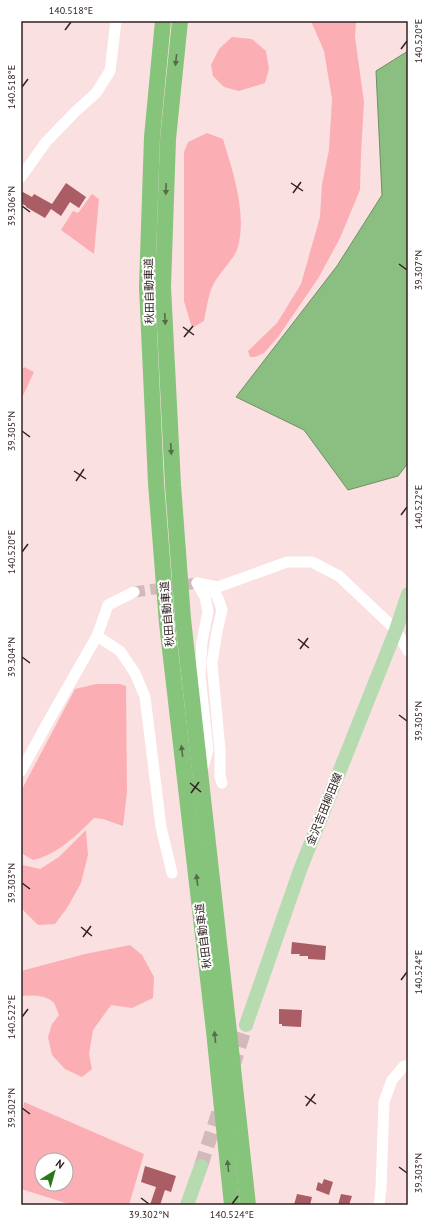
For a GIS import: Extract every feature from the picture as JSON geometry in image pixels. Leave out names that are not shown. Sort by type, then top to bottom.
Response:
[{"type":"highway","name":"秋田自動車道","points":[[163,21],[152,137],[147,287],[156,483],[167,623],[214,1031],[232,1205]]},
{"type":"highway","name":"秋田自動車道","points":[[180,21],[168,139],[163,287],[173,485],[183,619],[248,1205]]},
{"type":"main road","name":"金沢吉田柳田線","points":[[246,1025],[300,870],[396,630],[408,594]]},
{"type":"main road","points":[[187,1205],[201,1166]]},
{"type":"street","points":[[21,177],[46,142],[96,92],[110,71],[116,21]]},
{"type":"street","points":[[200,774],[208,750],[200,676],[202,642],[208,610],[205,597],[197,583],[218,586],[287,562],[312,562],[339,576],[396,630],[408,651]]},
{"type":"street","points":[[211,586],[218,598],[222,610],[212,663],[220,750],[220,777],[222,783]]},
{"type":"street","points":[[21,771],[97,636],[108,605],[134,592]]},
{"type":"street","points":[[97,636],[120,651],[135,673],[145,697],[161,827],[172,873]]},
{"type":"street","points":[[379,1205],[381,1189],[384,1102],[392,1080],[404,1066],[408,1066]]},
{"type":"shaded area","points":[[311,21],[356,21],[355,37],[364,102],[360,190],[340,238],[319,277],[278,337],[264,353],[255,357],[250,357],[248,351],[277,323],[301,284],[320,217],[322,184],[329,150],[332,99],[324,51]]},
{"type":"shaded area","points":[[232,37],[252,39],[266,51],[269,69],[265,83],[239,91],[224,87],[213,76],[211,65],[219,49]]},
{"type":"shaded area","points":[[408,51],[408,463],[398,476],[348,490],[304,430],[236,397],[337,266],[382,195],[376,71]]},
{"type":"shaded area","points":[[207,133],[223,139],[238,194],[241,223],[240,237],[237,250],[212,287],[204,321],[192,328],[184,301],[184,152],[188,142]]},
{"type":"shaded area","points":[[92,194],[99,199],[94,254],[61,230],[73,211],[78,213]]},
{"type":"shaded area","points":[[24,367],[34,372],[21,400],[21,371]]},
{"type":"shaded area","points":[[96,684],[120,684],[126,686],[127,792],[123,826],[103,819],[94,818],[66,844],[50,854],[33,860],[21,853],[21,791],[75,689]]},
{"type":"shaded area","points":[[86,830],[88,855],[81,883],[67,908],[55,924],[38,925],[21,908],[21,866],[23,865],[40,869],[59,857]]},
{"type":"shaded area","points":[[130,945],[142,955],[154,977],[153,998],[132,1008],[111,1005],[93,1030],[89,1054],[92,1069],[82,1077],[65,1069],[52,1055],[48,1037],[52,1024],[59,1015],[53,1002],[46,998],[38,996],[21,996],[21,971],[85,954]]},
{"type":"shaded area","points":[[24,1102],[144,1154],[129,1205],[72,1205],[21,1189],[21,1128]]},
{"type":"building","points":[[66,183],[86,197],[79,208],[70,202],[61,216],[51,209],[45,218],[21,203],[21,191],[32,197],[34,194],[52,204]]},
{"type":"building","points":[[292,942],[326,946],[325,960],[308,959],[308,956],[291,954]]},
{"type":"building","points":[[279,1009],[302,1010],[301,1027],[282,1026],[282,1024],[279,1024]]},
{"type":"building","points":[[145,1166],[176,1176],[171,1192],[165,1190],[160,1205],[150,1205],[156,1187],[141,1182]]},
{"type":"building","points":[[324,1179],[333,1182],[329,1195],[316,1190],[318,1182],[322,1184]]},
{"type":"building","points":[[297,1194],[312,1197],[310,1205],[294,1205]]},
{"type":"building","points":[[341,1194],[352,1196],[349,1205],[338,1205]]},
{"type":"tunnel","points":[[134,592],[197,583]]},
{"type":"tunnel","points":[[233,1067],[246,1025]]},
{"type":"tunnel","points":[[201,1166],[221,1104]]}]
